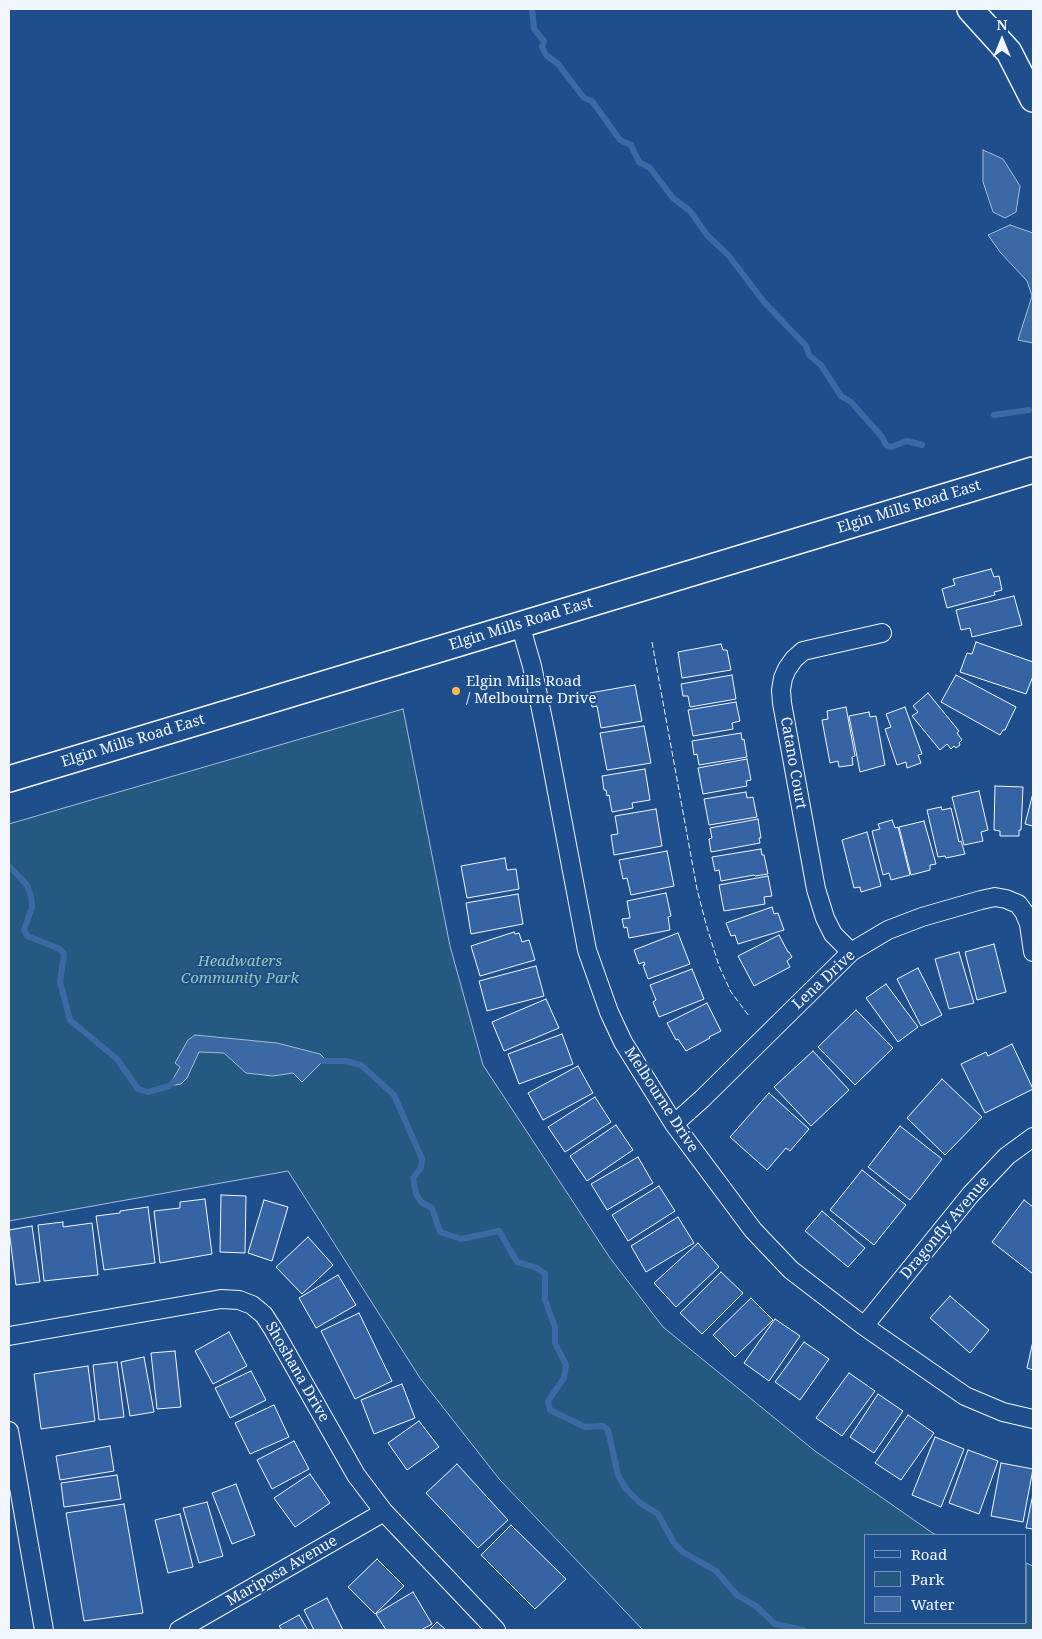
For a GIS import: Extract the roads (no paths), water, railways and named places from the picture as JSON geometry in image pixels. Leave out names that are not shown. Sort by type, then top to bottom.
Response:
[{"type":"main road","points":[[970,9],[1009,52],[1033,99]]},
{"type":"main road","name":"Elgin Mills Road East","points":[[9,779],[1033,470]]},
{"type":"street","name":"Melbourne Drive","points":[[520,624],[532,666],[546,734],[587,950],[616,1027],[674,1124],[753,1230],[791,1270],[864,1326],[965,1396],[1003,1412],[1033,1419]]},
{"type":"street","name":"Catano Court","points":[[851,952],[833,934],[825,918],[816,889],[781,690],[787,668],[804,651],[882,633]]},
{"type":"street","name":"Lena Drive","points":[[674,1124],[702,1100],[851,952],[888,930],[938,913],[995,897],[1018,904],[1024,912],[1029,924],[1033,952]]},
{"type":"street","name":"Dragonfly Avenue","points":[[864,1326],[972,1194],[1007,1156],[1033,1138]]},
{"type":"street","name":"Shoshana Drive","points":[[9,1336],[221,1299],[239,1300],[252,1305],[264,1315],[274,1330],[356,1475],[384,1512],[496,1630]]},
{"type":"street","points":[[9,1431],[44,1630]]},
{"type":"street","name":"Mariposa Avenue","points":[[179,1630],[384,1512]]},
{"type":"water","points":[[983,150],[1003,159],[1020,186],[1016,212],[1005,218],[993,212],[983,182]]},
{"type":"water","points":[[1010,225],[1033,233],[1033,343],[1018,340],[1032,296],[1027,281],[1000,252],[988,235]]},
{"type":"water","points":[[195,1035],[277,1043],[320,1054],[324,1058],[302,1082],[293,1073],[273,1076],[246,1073],[224,1053],[199,1052],[187,1078],[181,1084],[169,1086],[180,1067],[175,1063],[188,1040]]},
{"type":"waterway","points":[[532,9],[534,29],[544,41],[542,47],[546,55],[558,64],[584,98],[592,101],[620,140],[631,145],[639,162],[650,168],[673,198],[690,211],[707,235],[729,256],[764,302],[806,346],[809,355],[821,365],[841,396],[851,402],[882,437],[886,445],[891,447],[907,441],[922,445]]},
{"type":"waterway","points":[[994,415],[1029,410]]},
{"type":"waterway","points":[[9,866],[27,885],[31,896],[32,907],[24,930],[27,936],[60,949],[64,954],[60,982],[70,1020],[117,1059],[138,1089],[148,1092],[169,1086],[176,1080]]},
{"type":"waterway","points":[[315,1059],[346,1061],[361,1065],[394,1095],[422,1159],[421,1168],[413,1178],[416,1194],[421,1202],[432,1208],[440,1232],[461,1239],[499,1231],[517,1262],[537,1268],[545,1274],[545,1300],[555,1327],[555,1343],[566,1365],[564,1378],[548,1401],[550,1410],[585,1427],[603,1426],[608,1430],[618,1475],[626,1489],[639,1502],[658,1514],[674,1543],[683,1552],[716,1571],[737,1595],[756,1606],[775,1624],[803,1630]]},
{"type":"place","name":"Elgin Mills Road / Melbourne Drive","points":[[456,691]]},
{"type":"park label","name":"Headwaters Community Park","points":[[240,970]]}]
